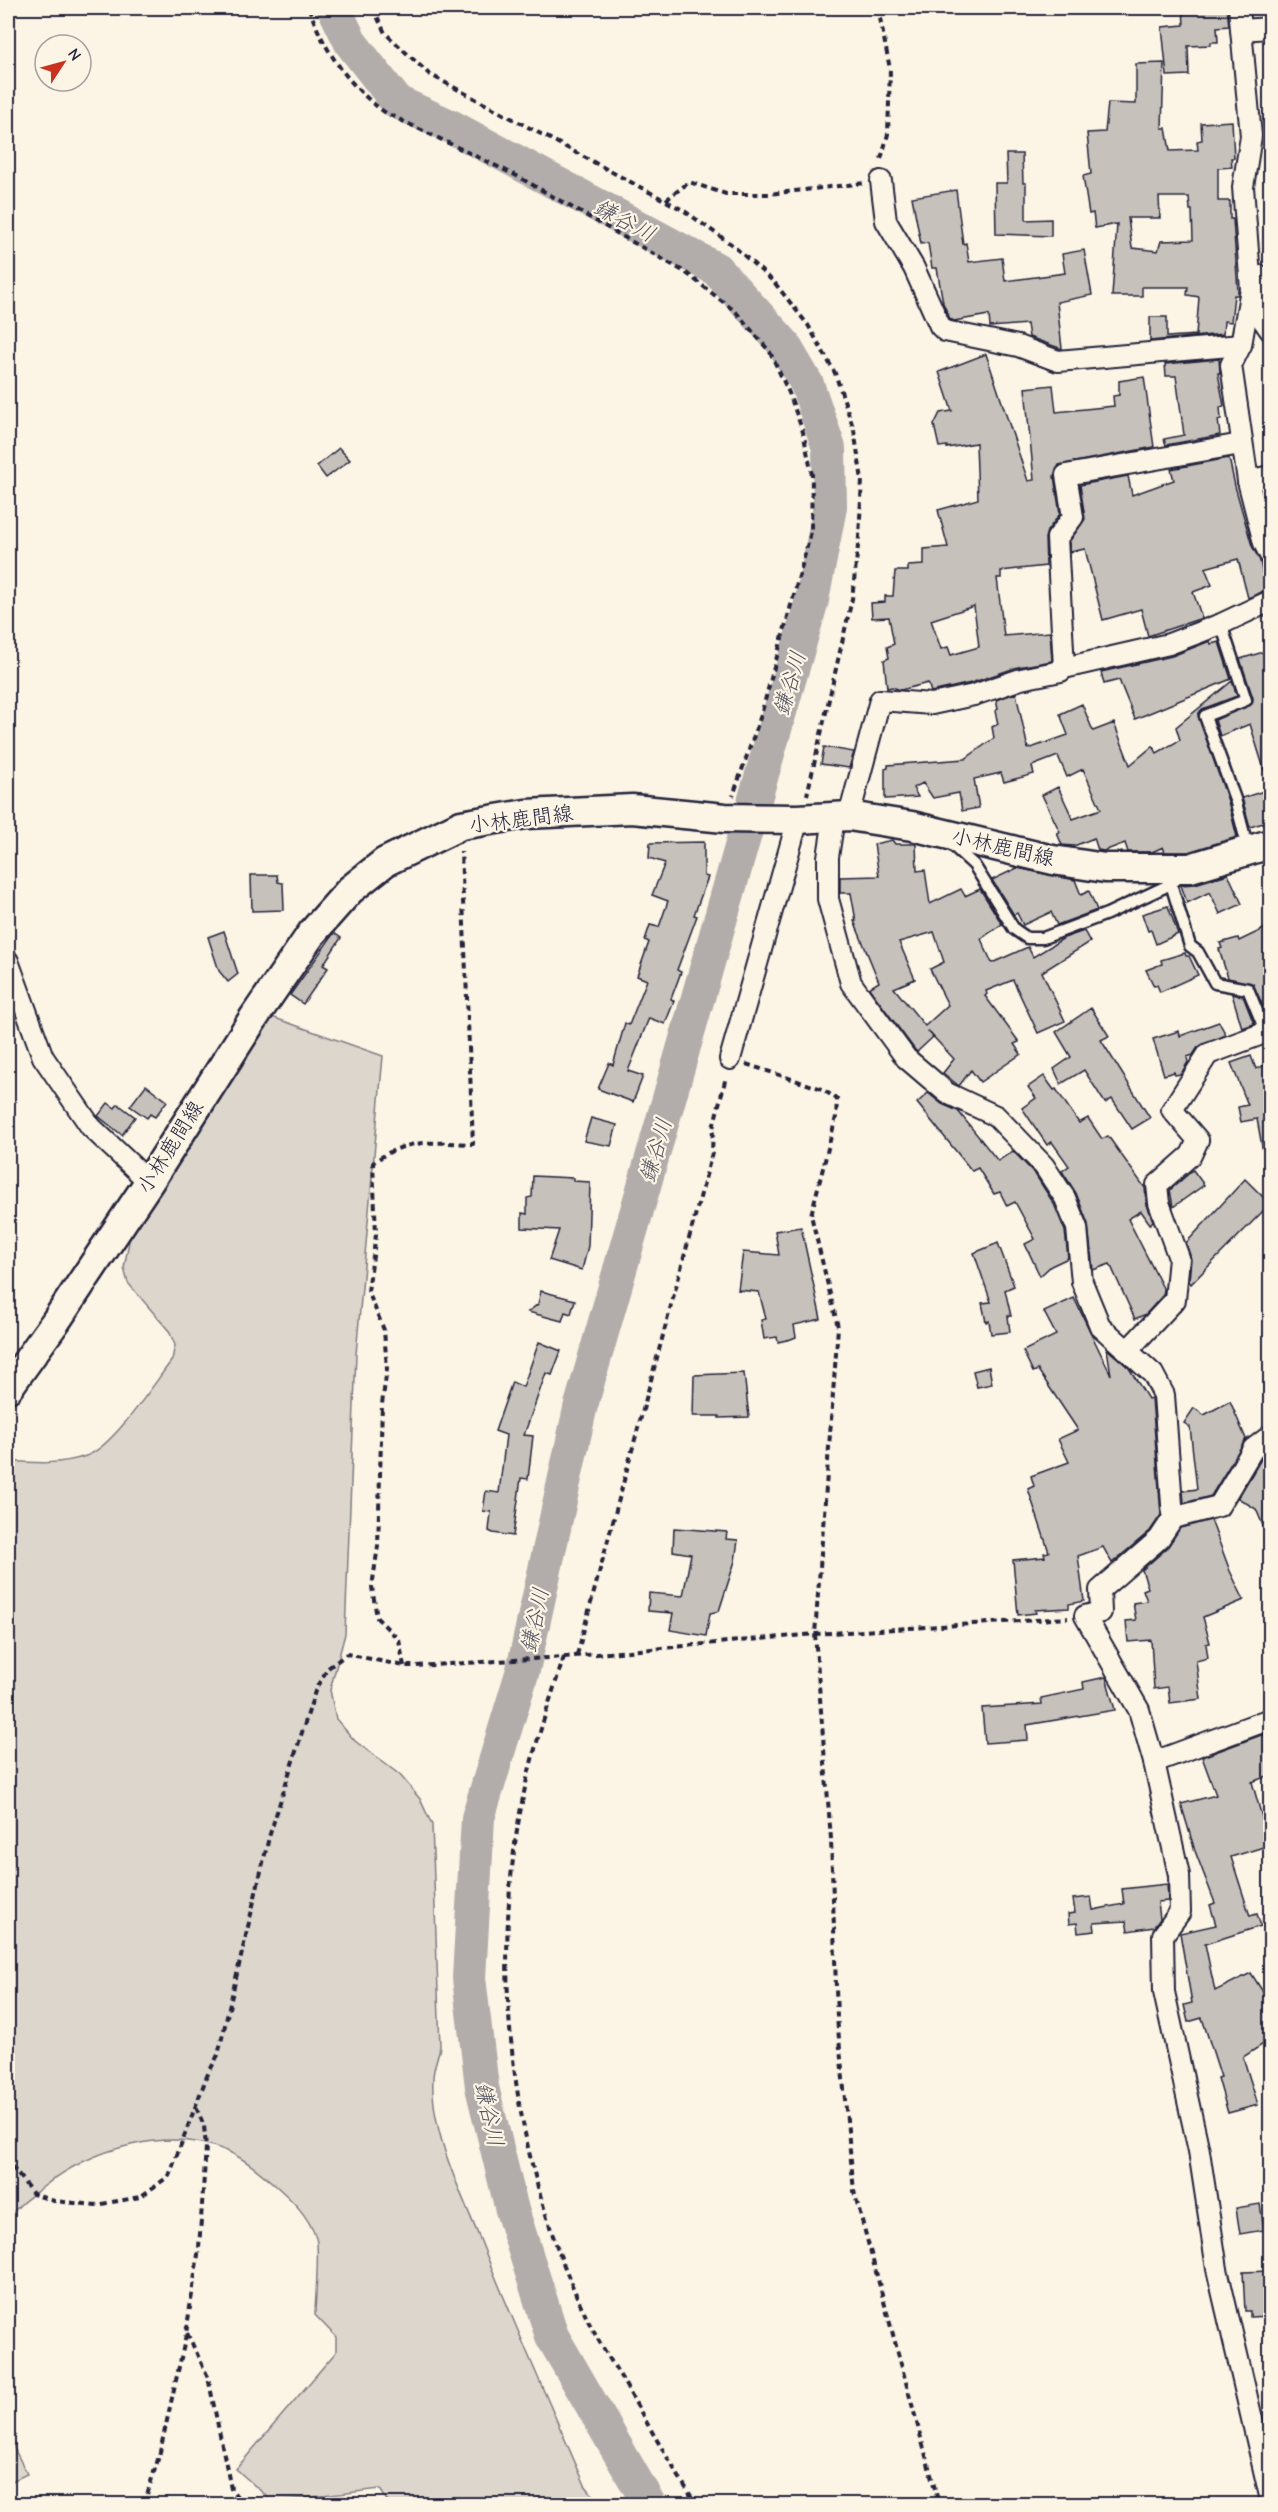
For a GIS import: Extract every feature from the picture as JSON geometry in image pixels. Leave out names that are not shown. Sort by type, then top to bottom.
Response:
[{"type":"main road","name":"小林鹿間線","points":[[8,1388],[149,1182],[295,956],[331,911],[350,890],[385,862],[461,825],[526,814],[632,809],[730,818],[842,817],[937,831],[1074,863],[1180,876],[1259,847]]},
{"type":"street","points":[[1239,8],[1251,136],[1243,187],[1260,271],[1263,320],[1270,330]]},
{"type":"street","points":[[1241,30],[1270,28]]},
{"type":"street","points":[[881,181],[886,221],[914,268],[940,326],[945,331],[1018,346],[1058,361],[1241,345]]},
{"type":"street","points":[[1260,271],[1251,289],[1241,345],[1231,365],[1248,481],[1264,543],[1270,555]]},
{"type":"street","points":[[1064,668],[1056,538],[1073,517],[1066,476],[1241,444]]},
{"type":"street","points":[[1248,481],[1270,476]]},
{"type":"street","points":[[1270,601],[1221,624],[1169,644],[1021,679],[974,695],[932,704],[880,700],[828,857],[828,898],[851,983],[906,1058],[947,1093],[996,1116],[1044,1166],[1065,1198],[1077,1228],[1082,1282],[1100,1326],[1153,1374],[1164,1395],[1173,1518],[1159,1539],[1100,1590],[1101,1612],[1085,1616],[1139,1710],[1154,1762],[1179,1875],[1180,1912],[1163,1935],[1164,1992],[1199,2151],[1216,2269],[1270,2496]]},
{"type":"street","points":[[730,1059],[794,819]]},
{"type":"street","points":[[8,961],[44,1057],[91,1127],[149,1182]]},
{"type":"street","points":[[1128,1350],[1175,1300],[1179,1258],[1159,1203],[1157,1185],[1191,1155],[1198,1140],[1172,1110],[1208,1054],[1268,1032]]},
{"type":"street","points":[[1173,1518],[1219,1506],[1253,1449],[1270,1436]]},
{"type":"street","points":[[1154,1762],[1270,1719]]},
{"type":"lane","points":[[1221,624],[1246,700],[1205,716],[1235,800],[1259,847]]},
{"type":"lane","points":[[937,831],[974,865],[1014,930],[1027,938],[1042,938],[1107,914],[1180,876],[1190,946],[1197,952],[1215,983],[1248,989],[1268,1032]]},
{"type":"path","points":[[309,8],[320,35],[340,68],[368,101],[386,113],[517,176],[685,272],[736,312],[770,352],[789,393],[803,432],[812,475],[811,532],[730,818]]},
{"type":"path","points":[[374,8],[385,33],[429,74],[666,200],[731,244],[774,282],[808,325],[835,373],[854,430],[862,480],[859,537],[852,599],[808,791],[794,819]]},
{"type":"path","points":[[666,200],[689,182],[726,194],[769,194],[881,181],[880,160],[889,126],[890,69],[878,8]]},
{"type":"path","points":[[404,1666],[399,1640],[376,1618],[372,1587],[378,1546],[382,1404],[387,1369],[384,1330],[368,1291],[376,1235],[373,1163],[389,1150],[415,1143],[473,1144],[461,825]]},
{"type":"path","points":[[577,1655],[712,1153],[713,1128],[730,1059],[822,1089],[837,1099],[836,1117],[811,1215],[838,1327],[814,1634],[831,1839],[837,2018],[854,2191],[939,2505]]},
{"type":"path","points":[[8,2157],[9,2163],[33,2194],[54,2201],[96,2205],[140,2198],[169,2176],[207,2076],[218,2055],[269,1838],[316,1688],[328,1668],[347,1654],[404,1666],[564,1657],[814,1634],[1085,1616]]},
{"type":"path","points":[[564,1657],[527,1779],[515,1847],[507,1982],[511,2042],[525,2133],[538,2193],[584,2314],[696,2505]]},
{"type":"path","points":[[144,2505],[159,2456],[186,2332],[199,2248],[206,2147],[204,2126],[196,2106]]},
{"type":"path","points":[[186,2332],[208,2377],[231,2489],[242,2503],[266,2505]]},
{"type":"shaded area","points":[[269,1016],[383,1056],[356,1354],[345,1634],[330,1690],[336,1719],[355,1741],[400,1775],[420,1799],[432,1825],[440,2047],[433,2074],[433,2098],[441,2139],[505,2301],[585,2485],[600,2504],[389,2504],[380,2489],[273,2502],[236,2469],[336,2352],[336,2337],[315,2315],[317,2244],[309,2222],[294,2203],[275,2185],[234,2154],[204,2144],[180,2140],[131,2145],[107,2152],[62,2173],[23,2202],[8,2221],[8,1461],[57,1462],[86,1456],[97,1450],[132,1414],[172,1360],[175,1345],[169,1331],[128,1283],[124,1268],[130,1236]]},
{"type":"shaded area","points":[[8,2436],[27,2474],[8,2483]]},
{"type":"building","points":[[1183,8],[1227,8],[1229,26],[1217,27],[1218,42],[1211,42],[1211,45],[1188,46],[1189,75],[1167,76],[1162,27],[1184,25]]},
{"type":"building","points":[[1164,63],[1162,128],[1166,128],[1170,151],[1198,150],[1197,141],[1202,140],[1201,123],[1232,121],[1234,158],[1231,158],[1232,167],[1218,168],[1218,201],[1230,201],[1238,295],[1234,295],[1231,322],[1224,321],[1223,334],[1150,341],[1150,317],[1167,317],[1167,337],[1196,335],[1199,297],[1187,295],[1188,287],[1142,287],[1142,296],[1112,296],[1117,224],[1095,228],[1093,213],[1089,214],[1083,176],[1091,174],[1087,133],[1105,132],[1108,103],[1136,104],[1136,64]],"holes":[[[1159,197],[1189,197],[1193,240],[1161,241],[1158,251],[1132,248],[1128,218],[1160,218]]]},
{"type":"building","points":[[1006,154],[1022,154],[1023,183],[1026,183],[1026,220],[1051,219],[1051,236],[996,234],[995,183],[1007,183]]},
{"type":"building","points":[[956,190],[963,244],[966,243],[969,262],[1002,258],[1005,281],[1065,273],[1062,254],[1084,250],[1092,295],[1057,302],[1062,349],[1029,337],[1027,324],[990,327],[989,315],[954,321],[950,319],[943,303],[937,268],[932,268],[928,243],[921,244],[912,197]]},
{"type":"building","points":[[986,354],[1028,481],[1034,480],[1025,388],[1053,385],[1056,412],[1114,406],[1113,396],[1119,395],[1119,381],[1144,377],[1154,447],[1059,465],[1054,476],[1060,514],[1047,531],[1045,538],[1046,566],[1001,571],[1001,578],[997,578],[1004,636],[1050,632],[1052,661],[1018,667],[971,683],[931,692],[928,683],[901,690],[887,688],[884,660],[889,658],[887,647],[894,644],[889,617],[872,618],[871,603],[885,602],[885,596],[893,596],[895,571],[908,571],[908,566],[924,565],[924,549],[948,547],[938,510],[978,499],[976,443],[947,448],[947,446],[939,447],[934,425],[940,413],[952,411],[939,372]],"holes":[[[974,606],[979,647],[951,655],[948,647],[941,649],[931,620]]]},
{"type":"building","points":[[1219,359],[1220,373],[1218,373],[1224,406],[1220,407],[1221,419],[1218,420],[1220,435],[1166,445],[1164,439],[1184,435],[1176,376],[1166,376],[1165,364]]},
{"type":"building","points":[[339,448],[350,460],[326,478],[317,466]]},
{"type":"building","points":[[1229,458],[1252,546],[1260,561],[1266,590],[1248,598],[1238,559],[1205,568],[1212,585],[1193,592],[1202,618],[1148,636],[1141,609],[1103,620],[1085,549],[1070,552],[1069,542],[1085,519],[1080,485],[1128,476],[1132,495],[1174,480],[1171,469]]},
{"type":"building","points":[[1210,641],[1211,644],[1219,642],[1231,679],[1135,719],[1119,680],[1104,684],[1101,672],[1172,656]]},
{"type":"building","points":[[1270,650],[1270,779],[1267,779],[1250,724],[1220,736],[1215,720],[1252,704],[1253,698],[1240,659]]},
{"type":"building","points":[[1232,681],[1237,696],[1202,709],[1198,715],[1228,801],[1237,837],[1188,852],[1165,852],[1163,847],[1152,852],[1128,852],[1125,843],[1104,851],[1098,850],[1094,838],[1074,846],[1062,845],[1057,833],[1060,832],[1042,795],[1058,787],[1073,819],[1101,809],[1083,769],[1067,777],[1058,756],[1032,766],[1034,774],[1004,782],[1001,773],[974,779],[979,808],[962,811],[959,793],[933,798],[923,783],[913,788],[918,797],[885,799],[885,769],[888,765],[965,759],[994,738],[992,727],[998,724],[995,711],[998,709],[996,700],[1016,693],[1028,749],[1068,735],[1060,714],[1082,704],[1093,731],[1114,723],[1130,765],[1153,746],[1157,753],[1180,740],[1176,727]]},
{"type":"building","points":[[824,747],[854,752],[849,768],[821,764]]},
{"type":"building","points":[[1270,789],[1270,821],[1250,827],[1242,798]]},
{"type":"building","points":[[892,840],[895,844],[916,844],[917,871],[925,870],[930,904],[961,889],[965,896],[980,889],[1002,924],[981,939],[992,963],[1028,947],[1033,957],[1064,938],[1084,931],[1090,942],[1042,972],[1065,1021],[1038,1033],[1013,980],[986,991],[985,996],[1019,1042],[1014,1044],[1021,1054],[980,1082],[971,1070],[959,1086],[943,1073],[954,1059],[927,1030],[933,1037],[917,1052],[869,988],[879,982],[854,921],[856,921],[851,893],[840,893],[840,877],[879,876],[874,844]],"holes":[[[934,932],[944,962],[930,969],[948,1005],[925,1026],[894,988],[915,979],[899,942]]]},
{"type":"building","points":[[704,842],[704,876],[708,877],[694,915],[697,916],[677,970],[681,972],[671,999],[674,1001],[665,1024],[649,1018],[628,1071],[643,1076],[633,1102],[598,1089],[609,1063],[613,1065],[625,1023],[629,1025],[647,980],[637,976],[649,942],[645,940],[650,925],[659,927],[668,901],[652,895],[665,863],[649,858],[650,843]]},
{"type":"building","points":[[1017,868],[1075,880],[1081,895],[1089,891],[1097,910],[1057,925],[1051,912],[1023,925],[1017,913],[1014,915],[992,880]]},
{"type":"building","points":[[1228,874],[1242,904],[1220,914],[1210,892],[1187,903],[1181,885],[1195,884]]},
{"type":"building","points":[[251,875],[277,875],[278,882],[283,883],[284,910],[252,911]]},
{"type":"building","points":[[1168,906],[1178,934],[1156,944],[1142,914]]},
{"type":"building","points":[[1270,926],[1269,1019],[1253,984],[1228,978],[1219,949],[1222,948],[1220,943],[1238,938],[1239,941]]},
{"type":"building","points":[[224,931],[238,974],[228,982],[219,971],[208,937]]},
{"type":"building","points":[[334,933],[341,938],[323,965],[328,968],[303,1004],[290,995]]},
{"type":"building","points":[[1185,953],[1189,956],[1198,975],[1160,992],[1157,985],[1154,986],[1146,970],[1162,964],[1161,960]]},
{"type":"building","points":[[1232,994],[1243,996],[1254,1024],[1242,1028]]},
{"type":"building","points":[[1091,1008],[1109,1036],[1101,1040],[1150,1118],[1132,1129],[1112,1099],[1105,1103],[1084,1070],[1061,1084],[1054,1069],[1071,1057],[1056,1032]]},
{"type":"building","points":[[1219,1022],[1226,1035],[1198,1047],[1193,1055],[1187,1057],[1188,1062],[1181,1074],[1175,1075],[1174,1072],[1164,1075],[1153,1039],[1179,1031],[1180,1036]]},
{"type":"building","points":[[1251,1056],[1256,1069],[1270,1063],[1270,1151],[1263,1152],[1257,1119],[1241,1122],[1238,1107],[1248,1105],[1231,1063]]},
{"type":"building","points":[[1044,1076],[1054,1090],[1056,1089],[1079,1123],[1088,1118],[1102,1139],[1108,1136],[1145,1188],[1147,1205],[1153,1221],[1150,1224],[1141,1211],[1128,1219],[1164,1290],[1163,1295],[1146,1314],[1135,1319],[1110,1264],[1093,1270],[1088,1224],[1076,1193],[1062,1171],[1069,1166],[1052,1142],[1047,1145],[1022,1108],[1036,1098],[1028,1087]]},
{"type":"building","points":[[146,1085],[167,1101],[155,1117],[150,1114],[147,1118],[130,1106]]},
{"type":"building","points":[[928,1093],[942,1104],[958,1111],[998,1161],[1013,1151],[1035,1174],[1054,1204],[1065,1231],[1068,1258],[1051,1266],[1040,1276],[1025,1244],[1035,1239],[1015,1202],[1007,1206],[1000,1192],[994,1194],[978,1168],[972,1171],[917,1103]]},
{"type":"building","points":[[108,1103],[115,1108],[118,1104],[135,1117],[122,1135],[98,1116]]},
{"type":"building","points":[[591,1118],[617,1125],[611,1146],[584,1141]]},
{"type":"building","points":[[1193,1170],[1204,1185],[1173,1207],[1170,1190]]},
{"type":"building","points":[[533,1176],[573,1178],[573,1181],[590,1182],[588,1246],[582,1270],[549,1260],[559,1230],[522,1228],[522,1213],[527,1214],[527,1198],[532,1197]]},
{"type":"building","points":[[1245,1179],[1270,1204],[1191,1284],[1189,1281],[1191,1259],[1186,1243]]},
{"type":"building","points":[[801,1227],[821,1319],[794,1325],[796,1337],[791,1339],[778,1342],[777,1337],[764,1339],[761,1320],[766,1319],[759,1292],[738,1290],[743,1252],[779,1255],[775,1231]]},
{"type":"building","points":[[998,1243],[1014,1286],[1005,1290],[1011,1316],[1008,1316],[1010,1332],[991,1334],[982,1303],[991,1302],[974,1253]]},
{"type":"building","points":[[541,1291],[575,1300],[571,1314],[565,1312],[562,1321],[528,1312],[538,1304]]},
{"type":"building","points":[[1074,1298],[1111,1375],[1107,1349],[1129,1368],[1148,1399],[1152,1398],[1161,1515],[1150,1531],[1112,1563],[1103,1547],[1078,1556],[1084,1601],[1069,1604],[1069,1608],[1035,1610],[1036,1613],[1018,1615],[1013,1560],[1045,1557],[1044,1553],[1049,1552],[1028,1489],[1034,1486],[1031,1476],[1069,1462],[1058,1439],[1078,1430],[1038,1370],[1033,1372],[1023,1351],[1056,1335],[1044,1312]]},
{"type":"building","points":[[539,1342],[561,1351],[552,1375],[546,1373],[524,1435],[533,1436],[528,1479],[521,1478],[513,1536],[493,1533],[489,1531],[491,1512],[483,1511],[486,1491],[499,1493],[506,1435],[495,1431],[512,1382],[523,1387]]},
{"type":"building","points":[[989,1367],[992,1384],[977,1387],[973,1371]]},
{"type":"building","points":[[744,1373],[749,1417],[693,1416],[694,1375]]},
{"type":"building","points":[[1230,1401],[1246,1439],[1211,1496],[1184,1503],[1183,1491],[1197,1489],[1190,1427],[1184,1423],[1194,1408],[1204,1415]]},
{"type":"building","points":[[1270,1453],[1270,1542],[1256,1509],[1238,1498],[1261,1459]]},
{"type":"building","points":[[1211,1520],[1230,1571],[1244,1600],[1203,1617],[1210,1643],[1206,1644],[1208,1658],[1196,1661],[1201,1699],[1170,1703],[1168,1687],[1154,1689],[1151,1640],[1128,1642],[1126,1621],[1136,1620],[1133,1603],[1147,1601],[1143,1590],[1148,1588],[1142,1570],[1167,1548],[1180,1528]]},
{"type":"building","points":[[674,1528],[727,1532],[726,1539],[738,1540],[735,1561],[719,1611],[710,1613],[706,1636],[670,1630],[673,1613],[648,1611],[649,1593],[683,1596],[691,1554],[673,1551]]},
{"type":"building","points":[[1106,1677],[1115,1710],[1027,1725],[1028,1740],[985,1743],[982,1708],[1042,1704],[1041,1698],[1084,1689],[1083,1682]]},
{"type":"building","points":[[1264,1734],[1265,1737],[1268,1736],[1270,1744],[1270,1775],[1252,1782],[1270,1845],[1231,1857],[1250,1916],[1257,1914],[1261,1926],[1205,1944],[1215,1991],[1251,1973],[1270,2003],[1270,2028],[1263,2033],[1268,2041],[1243,2057],[1258,2105],[1228,2113],[1218,2078],[1221,2077],[1202,2018],[1188,2022],[1184,2005],[1192,2003],[1180,1933],[1216,1925],[1210,1905],[1215,1903],[1195,1851],[1181,1804],[1216,1795],[1202,1757]]},
{"type":"building","points":[[1167,1884],[1168,1901],[1158,1902],[1160,1919],[1154,1927],[1128,1931],[1126,1921],[1094,1923],[1095,1931],[1078,1933],[1077,1923],[1069,1924],[1068,1914],[1075,1913],[1073,1899],[1091,1897],[1093,1910],[1124,1904],[1122,1889]]},
{"type":"building","points":[[1260,2204],[1264,2230],[1240,2234],[1236,2208]]},
{"type":"building","points":[[1270,2271],[1270,2292],[1267,2292],[1269,2316],[1250,2317],[1250,2311],[1245,2311],[1243,2272]]},
{"type":"waterway","name":"鎌谷川","points":[[334,8],[351,43],[397,102],[452,127],[716,269],[783,343],[807,384],[829,448],[830,507],[812,600],[580,1409],[523,1670],[478,1818],[469,1978],[482,2087],[512,2210],[552,2336],[649,2504]]}]
